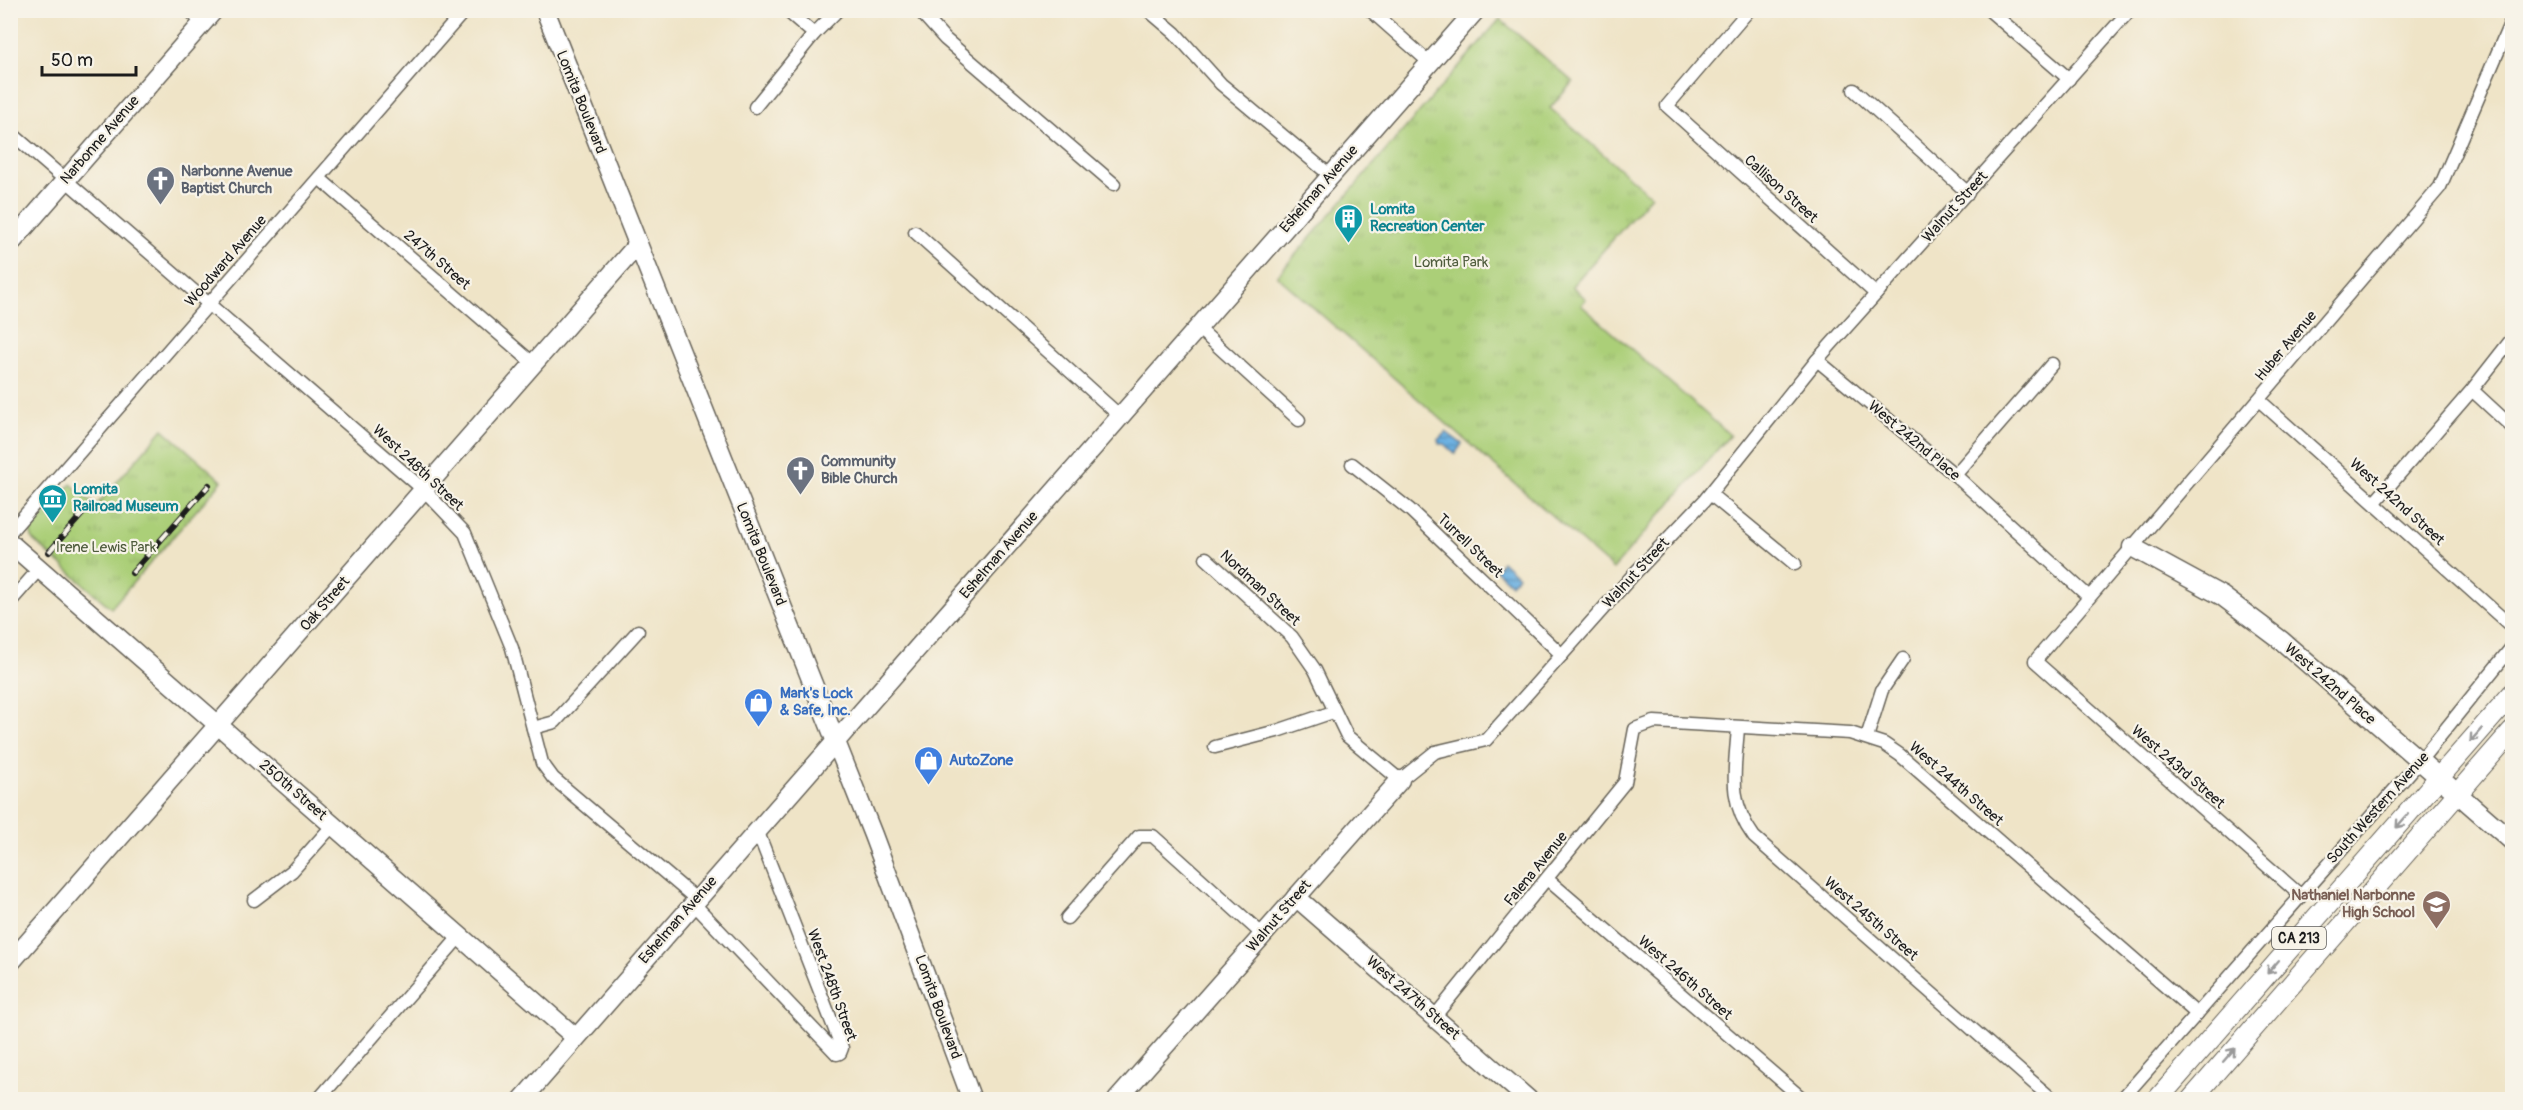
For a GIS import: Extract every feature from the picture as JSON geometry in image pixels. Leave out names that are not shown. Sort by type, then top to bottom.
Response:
[{"type":"main road","name":"South Western Avenue","points":[[2157,1100],[2512,693]]},
{"type":"main road","name":"CA 213","points":[[2191,1100],[2460,794],[2512,731]]},
{"type":"street","points":[[189,10],[208,17]]},
{"type":"street","name":"Woodward Avenue","points":[[10,532],[465,10]]},
{"type":"street","name":"Lomita Boulevard","points":[[545,10],[873,835],[972,1100]]},
{"type":"street","points":[[786,10],[814,34]]},
{"type":"street","points":[[755,107],[814,34],[838,10]]},
{"type":"street","points":[[919,10],[945,39],[1114,184]]},
{"type":"street","points":[[1148,10],[1175,33],[1221,84],[1330,177]]},
{"type":"street","points":[[1370,10],[1430,63]]},
{"type":"street","name":"Eshelman Avenue","points":[[522,1100],[1476,10]]},
{"type":"street","name":"Callison Street","points":[[1749,10],[1667,106],[1876,294]]},
{"type":"street","points":[[1989,10],[2069,79]]},
{"type":"street","name":"Walnut Street","points":[[1117,1100],[1400,780],[1435,752],[1486,740],[1710,494],[1817,360],[2130,10]]},
{"type":"street","name":"Narbonne Avenue","points":[[10,244],[208,17]]},
{"type":"street","name":"Huber Avenue","points":[[2035,661],[2440,187],[2512,20]]},
{"type":"street","points":[[1854,90],[1968,193]]},
{"type":"street","name":"West 248th Street","points":[[10,132],[425,491],[465,533],[512,648],[542,764],[553,778],[694,901],[837,1054],[840,1053],[842,1048],[757,830]]},
{"type":"street","name":"247th Street","points":[[319,178],[536,365]]},
{"type":"street","points":[[915,232],[1120,416]]},
{"type":"street","name":"Oak Street","points":[[10,963],[536,365],[638,244]]},
{"type":"street","points":[[1198,328],[1299,420]]},
{"type":"street","points":[[2375,501],[2472,390],[2512,339]]},
{"type":"street","name":"West 242nd Place","points":[[1817,360],[1955,476],[2089,597]]},
{"type":"street","points":[[1955,476],[2052,364]]},
{"type":"street","points":[[2472,390],[2512,427]]},
{"type":"street","name":"West 242nd Street","points":[[2260,400],[2375,501],[2512,627]]},
{"type":"street","name":"Turrell Street","points":[[1352,464],[1410,510],[1562,655]]},
{"type":"street","points":[[1710,494],[1795,564]]},
{"type":"street","name":"250th Street","points":[[10,543],[575,1037]]},
{"type":"street","name":"West 242nd Place","points":[[2132,547],[2222,596],[2282,641],[2512,841]]},
{"type":"street","name":"Nordman Street","points":[[1206,558],[1292,637],[1315,670],[1333,712],[1347,736],[1400,780]]},
{"type":"street","points":[[10,602],[40,568]]},
{"type":"street","points":[[532,728],[555,722],[638,631]]},
{"type":"street","name":"South Western Avenue","points":[[2121,1100],[2419,762],[2512,647]]},
{"type":"street","points":[[1867,737],[1882,690],[1903,658]]},
{"type":"street","name":"West 243rd Street","points":[[2035,661],[2300,895]]},
{"type":"street","points":[[1215,747],[1277,731],[1333,712]]},
{"type":"street","name":"West 244th Street","points":[[1635,729],[1654,722],[1850,733],[1867,737],[1900,754],[2197,1014]]},
{"type":"street","name":"West 245th Street","points":[[1738,728],[1733,792],[1741,816],[1754,837],[2053,1100]]},
{"type":"street","name":"Falena Avenue","points":[[1435,1016],[1625,782],[1635,729]]},
{"type":"street","points":[[254,900],[292,872],[333,825]]},
{"type":"street","points":[[1067,918],[1139,836],[1153,836],[1263,935]]},
{"type":"street","name":"West 246th Street","points":[[1547,879],[1804,1100]]},
{"type":"street","name":"West 247th Street","points":[[1296,897],[1435,1016],[1528,1100]]},
{"type":"street","points":[[318,1100],[460,936]]},
{"type":"green space","name":"Lomita Park","points":[[1500,19],[1573,82],[1550,108],[1651,196],[1572,286],[1586,299],[1581,305],[1730,435],[1613,569],[1277,276]]},
{"type":"green space","name":"Irene Lewis Park","points":[[163,429],[222,481],[111,608],[33,540],[30,531],[71,484],[96,506]]},
{"type":"water","points":[[1446,432],[1462,444],[1455,454],[1444,444],[1439,444],[1439,439]]},
{"type":"water","points":[[1502,561],[1518,576],[1511,584],[1496,570]]},
{"type":"railway","points":[[132,573],[209,485]]},
{"type":"railway","points":[[49,552],[91,504]]},
{"type":"place","name":"Narbonne Avenue Baptist Church","points":[[160,206]]},
{"type":"place","name":"Lomita Recreation Center","points":[[1349,244]]},
{"type":"place","name":"Community Bible Church","points":[[800,496]]},
{"type":"place","name":"Lomita Railroad Museum","points":[[52,524]]},
{"type":"place","name":"Mark's Lock & Safe, Inc.","points":[[759,728]]},
{"type":"place","name":"AutoZone","points":[[928,786]]},
{"type":"place","name":"Nathaniel Narbonne High School","points":[[2436,930]]}]
